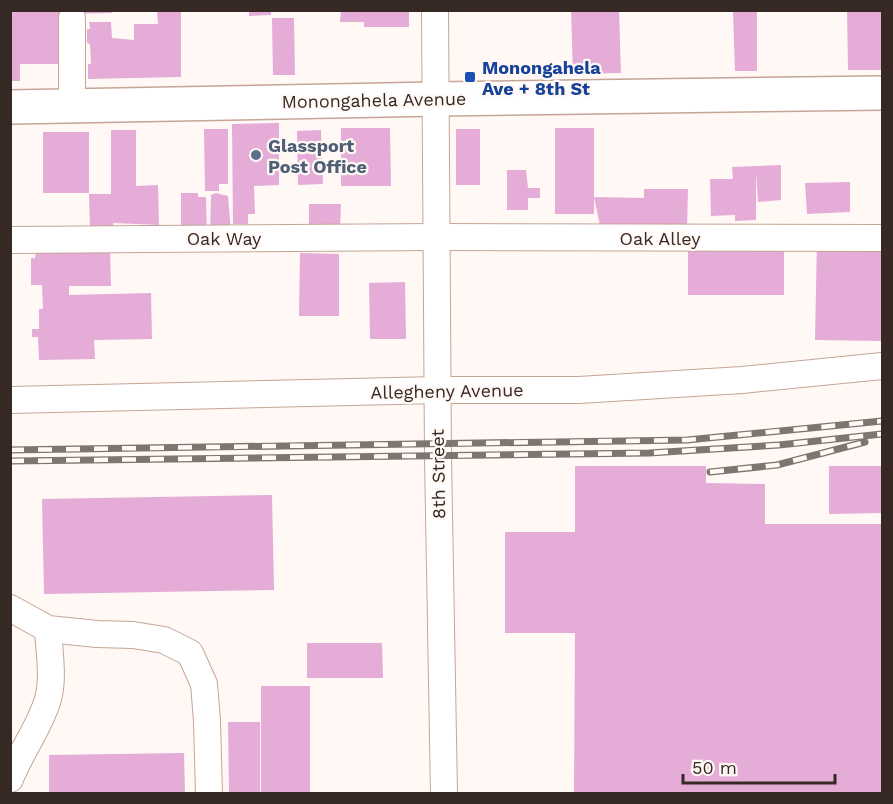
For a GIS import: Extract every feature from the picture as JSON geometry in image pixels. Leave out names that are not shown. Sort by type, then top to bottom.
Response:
[{"type":"main road","name":"Monongahela Avenue","points":[[10,107],[882,93]]},
{"type":"street","name":"8th Street","points":[[435,10],[444,794]]},
{"type":"street","points":[[72,18],[72,106]]},
{"type":"street","name":"Oak Alley","points":[[438,237],[882,238]]},
{"type":"street","name":"Oak Way","points":[[10,240],[438,237]]},
{"type":"street","name":"Allegheny Avenue","points":[[10,400],[438,390],[579,390],[742,380],[882,366]]},
{"type":"street","points":[[10,608],[48,629],[133,635],[164,640],[190,652],[204,684],[209,794]]},
{"type":"street","points":[[10,779],[17,762],[33,736],[48,697],[50,676],[48,629]]},
{"type":"building","points":[[20,10],[63,10],[64,64],[20,64],[20,81],[10,81],[10,12],[20,12]]},
{"type":"building","points":[[64,10],[112,10],[112,13],[64,14]]},
{"type":"building","points":[[157,10],[181,10],[181,77],[88,79],[88,64],[91,64],[90,44],[87,43],[89,22],[111,22],[112,38],[134,40],[134,24],[158,24]]},
{"type":"building","points":[[249,10],[271,10],[271,15],[249,16]]},
{"type":"building","points":[[341,10],[409,10],[409,27],[364,27],[364,22],[340,22]]},
{"type":"building","points":[[571,10],[619,10],[621,73],[573,74]]},
{"type":"building","points":[[847,10],[882,10],[882,70],[848,70]]},
{"type":"building","points":[[733,12],[757,12],[757,71],[735,71]]},
{"type":"building","points":[[272,18],[294,18],[295,75],[273,75]]},
{"type":"building","name":"Glassport Post Office","points":[[279,123],[279,185],[254,186],[255,214],[248,214],[248,224],[233,224],[232,124]]},
{"type":"building","points":[[341,128],[390,128],[391,186],[341,186]]},
{"type":"building","points":[[555,128],[594,128],[594,214],[555,214]]},
{"type":"building","points":[[204,129],[228,129],[228,184],[219,184],[219,191],[205,191]]},
{"type":"building","points":[[456,129],[480,129],[480,185],[456,185]]},
{"type":"building","points":[[111,130],[136,130],[136,186],[158,185],[159,225],[113,223],[114,228],[90,228],[89,194],[111,194]]},
{"type":"building","points":[[321,130],[323,184],[298,185],[297,131]]},
{"type":"building","points":[[43,132],[89,132],[89,193],[43,193]]},
{"type":"building","points":[[781,165],[781,200],[758,202],[756,173],[756,220],[735,221],[735,215],[711,216],[710,179],[733,179],[732,167]]},
{"type":"building","points":[[507,170],[526,170],[528,188],[540,188],[540,198],[528,198],[528,210],[507,210]]},
{"type":"building","points":[[850,182],[850,212],[807,214],[805,183]]},
{"type":"building","points":[[644,189],[688,189],[687,228],[600,226],[594,197],[644,198]]},
{"type":"building","points":[[181,193],[198,193],[198,197],[206,197],[207,234],[181,234]]},
{"type":"building","points":[[216,193],[228,196],[231,233],[210,234],[211,195]]},
{"type":"building","points":[[309,204],[341,204],[340,229],[309,229]]},
{"type":"building","points":[[817,239],[882,240],[882,341],[815,340]]},
{"type":"building","points":[[688,246],[784,246],[784,295],[688,295]]},
{"type":"building","points":[[110,251],[111,286],[69,286],[69,295],[151,293],[152,339],[94,340],[95,359],[39,360],[38,337],[32,337],[32,329],[39,329],[39,309],[43,309],[42,285],[31,285],[31,258],[35,258],[36,252]]},
{"type":"building","points":[[300,253],[339,254],[339,316],[299,316]]},
{"type":"building","points":[[405,282],[406,339],[370,339],[369,283]]},
{"type":"building","points":[[575,466],[706,466],[706,483],[765,484],[765,524],[882,524],[882,794],[574,794],[575,633],[505,633],[505,532],[575,532]]},
{"type":"building","points":[[829,466],[882,466],[882,513],[829,514]]},
{"type":"building","points":[[272,495],[274,590],[44,594],[42,499]]},
{"type":"building","points":[[307,643],[382,643],[383,678],[307,678]]},
{"type":"building","points":[[261,686],[310,686],[310,794],[261,794]]},
{"type":"building","points":[[228,722],[260,722],[260,793],[229,793]]},
{"type":"building","points":[[184,753],[185,794],[49,794],[49,755]]},
{"type":"railway","points":[[10,450],[687,440],[882,421]]},
{"type":"railway","points":[[10,461],[649,453],[779,445],[882,434]]},
{"type":"railway","points":[[710,472],[777,465],[865,442]]},
{"type":"place","name":"Monongahela Ave + 8th St","points":[[470,77]]},
{"type":"place","name":"Glassport Post Office","points":[[256,155]]}]
